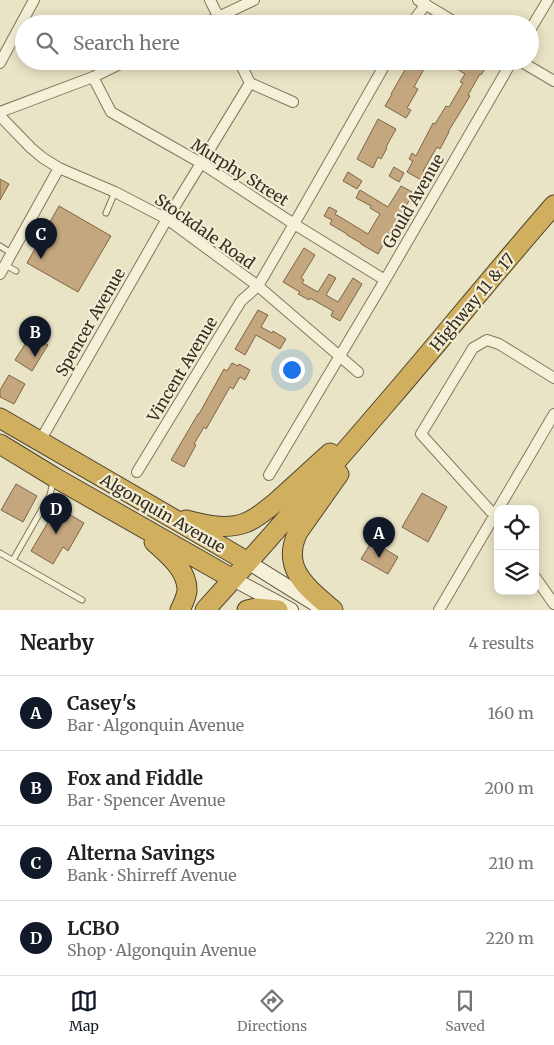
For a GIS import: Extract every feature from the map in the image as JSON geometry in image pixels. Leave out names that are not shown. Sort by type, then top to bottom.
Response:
[{"type":"highway","name":"Highway 11 & 17","points":[[230,577],[290,504],[390,398],[554,205]]},
{"type":"highway","points":[[168,516],[215,526],[245,523],[275,503],[390,398]]},
{"type":"highway","points":[[333,610],[308,589],[296,573],[292,556],[294,540],[390,398]]},
{"type":"highway","name":"Algonquin Avenue","points":[[0,418],[244,560]]},
{"type":"highway","name":"Algonquin Avenue","points":[[2,448],[230,577]]},
{"type":"highway","points":[[133,522],[178,565],[187,585],[187,593],[180,610]]},
{"type":"highway","points":[[196,610],[230,577]]},
{"type":"highway","points":[[205,610],[230,577]]},
{"type":"highway","points":[[247,610],[256,608],[278,610]]},
{"type":"main road","name":"Algonquin Avenue","points":[[244,560],[325,610]]},
{"type":"main road","name":"Algonquin Avenue","points":[[230,577],[291,610]]},
{"type":"street","points":[[26,15],[34,0]]},
{"type":"street","points":[[210,0],[218,15]]},
{"type":"street","points":[[229,15],[254,0]]},
{"type":"street","points":[[539,15],[548,0]]},
{"type":"street","points":[[416,15],[422,2],[443,15]]},
{"type":"street","points":[[0,63],[15,35]]},
{"type":"street","points":[[0,112],[107,70]]},
{"type":"street","points":[[244,70],[250,83],[293,102]]},
{"type":"street","name":"Vincent Avenue","points":[[137,472],[241,301],[258,286],[382,70]]},
{"type":"street","name":"Gould Avenue","points":[[269,475],[507,70]]},
{"type":"street","points":[[535,70],[554,81]]},
{"type":"street","name":"Murphy Street","points":[[93,77],[111,112],[201,164],[385,280]]},
{"type":"street","name":"Spencer Avenue","points":[[40,441],[167,219],[250,83]]},
{"type":"street","name":"Stockdale Road","points":[[0,116],[43,158],[59,168],[116,192],[167,219],[258,286],[358,372]]},
{"type":"street","points":[[2,269],[59,168]]},
{"type":"street","points":[[494,516],[421,434],[473,348],[487,340],[498,344],[554,378]]},
{"type":"street","points":[[503,505],[554,414]]},
{"type":"street","points":[[439,610],[494,521]]},
{"type":"street","points":[[539,583],[554,604]]},
{"type":"lane","points":[[106,213],[116,192]]},
{"type":"lane","points":[[0,246],[12,253]]},
{"type":"lane","points":[[2,269],[16,271]]},
{"type":"lane","points":[[13,560],[50,495],[54,476]]},
{"type":"lane","points":[[0,552],[82,600]]},
{"type":"building","points":[[405,70],[423,70],[414,87],[418,89],[407,108],[411,110],[406,118],[385,106]]},
{"type":"building","points":[[459,70],[484,70],[468,95],[470,96],[440,149],[437,147],[423,171],[425,172],[421,180],[407,172],[413,161],[409,159],[412,153],[416,156],[433,123],[435,124],[446,106],[449,107],[463,83],[460,82],[465,74]]},
{"type":"building","points":[[378,119],[396,129],[381,159],[378,157],[373,168],[357,159]]},
{"type":"building","points":[[394,167],[404,173],[399,182],[389,176]]},
{"type":"building","points":[[348,172],[362,181],[357,189],[343,181]]},
{"type":"building","points":[[0,179],[9,184],[0,200]]},
{"type":"building","points":[[401,186],[414,193],[404,209],[406,210],[401,220],[389,234],[378,254],[330,224],[332,220],[324,216],[329,207],[337,211],[335,214],[368,234],[380,214],[370,208],[371,206],[356,198],[360,190],[388,207]]},
{"type":"building","points":[[59,206],[111,236],[78,292],[27,263]]},
{"type":"building","points":[[304,248],[315,255],[301,278],[304,280],[302,283],[318,292],[329,274],[336,278],[326,295],[338,302],[353,278],[362,284],[340,321],[331,316],[333,311],[310,298],[309,300],[298,294],[300,292],[283,282]]},
{"type":"building","points":[[258,310],[268,315],[261,327],[272,333],[273,331],[286,339],[280,349],[256,335],[245,355],[235,349]]},
{"type":"building","points":[[31,335],[48,345],[32,371],[15,360]]},
{"type":"building","points":[[232,363],[238,366],[239,364],[250,370],[245,380],[240,377],[233,389],[230,387],[206,429],[204,427],[194,444],[196,445],[184,467],[171,460],[224,369],[227,371]]},
{"type":"building","points":[[9,375],[25,384],[14,404],[0,397],[0,390]]},
{"type":"building","points":[[16,484],[37,496],[23,522],[1,510]]},
{"type":"building","points":[[422,493],[447,507],[428,542],[402,527]]},
{"type":"building","points":[[57,507],[84,523],[68,551],[63,547],[53,564],[31,551]]},
{"type":"building","points":[[372,541],[398,557],[388,574],[361,559]]},
{"type":"place","name":"Alterna Savings","points":[[41,259]]},
{"type":"place","name":"Fox and Fiddle","points":[[35,357]]},
{"type":"place","name":"LCBO","points":[[56,534]]},
{"type":"place","name":"Casey's","points":[[379,558]]}]
